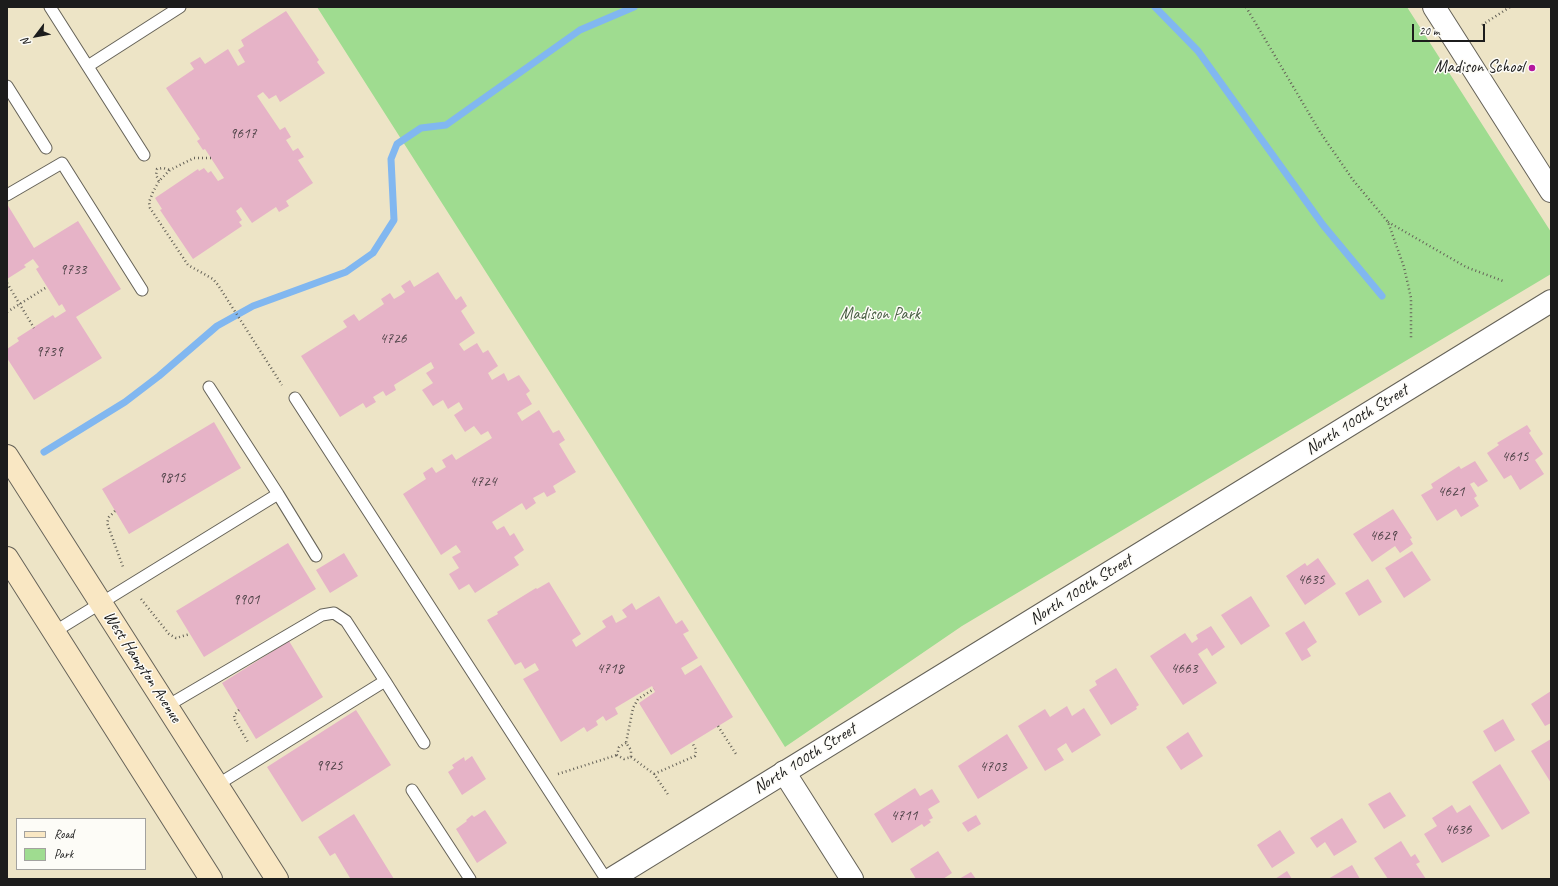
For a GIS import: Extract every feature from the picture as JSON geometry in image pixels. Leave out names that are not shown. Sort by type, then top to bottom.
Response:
[{"type":"main road","name":"West Hampton Avenue","points":[[7,456],[277,879]]},
{"type":"main road","points":[[7,558],[211,879]]},
{"type":"street","points":[[1434,7],[1551,191]]},
{"type":"street","name":"North 100th Street","points":[[611,879],[1551,302]]},
{"type":"street","points":[[784,772],[852,879]]},
{"type":"lane","points":[[50,7],[144,155]]},
{"type":"lane","points":[[88,66],[180,7]]},
{"type":"lane","points":[[7,86],[46,148]]},
{"type":"lane","points":[[7,195],[62,163],[142,290]]},
{"type":"lane","points":[[209,387],[316,556]]},
{"type":"lane","points":[[295,398],[606,879]]},
{"type":"lane","points":[[54,632],[278,494]]},
{"type":"lane","points":[[167,706],[322,615],[334,613],[346,621],[424,743]]},
{"type":"lane","points":[[217,785],[385,681]]},
{"type":"lane","points":[[412,790],[470,879]]},
{"type":"path","points":[[1246,7],[1320,132],[1353,180],[1388,222],[1466,267],[1503,281]]},
{"type":"path","points":[[1482,25],[1510,7]]},
{"type":"path","points":[[211,158],[194,158],[170,170],[159,181],[149,202],[150,208],[188,265],[213,279],[218,285],[285,390],[295,398]]},
{"type":"path","points":[[159,181],[156,175],[157,169],[163,168],[170,170]]},
{"type":"path","points":[[1388,222],[1404,267],[1411,298],[1411,338]]},
{"type":"path","points":[[7,283],[34,328]]},
{"type":"path","points":[[7,312],[47,287]]},
{"type":"path","points":[[631,757],[631,750],[626,743],[633,708],[638,699],[654,689]]},
{"type":"path","points":[[239,710],[234,715],[235,720],[250,746]]},
{"type":"path","points":[[718,726],[736,754]]},
{"type":"path","points":[[654,774],[695,756],[696,750],[692,742]]},
{"type":"path","points":[[617,755],[619,747],[626,743]]},
{"type":"path","points":[[542,780],[572,768],[617,755],[624,759],[631,757]]},
{"type":"path","points":[[631,757],[654,774],[669,796]]},
{"type":"green space","name":"Madison Park","points":[[317,7],[1407,7],[1551,232],[1551,274],[962,626],[785,747],[591,437]]},
{"type":"building","points":[[286,11],[319,60],[317,62],[325,73],[280,102],[276,95],[269,99],[263,92],[257,96],[280,130],[285,127],[291,137],[286,140],[293,151],[298,148],[304,157],[298,160],[313,183],[286,201],[289,206],[279,212],[276,207],[252,223],[241,207],[236,211],[242,220],[239,222],[242,226],[193,259],[160,210],[162,209],[155,198],[198,169],[199,171],[204,168],[208,173],[211,171],[218,181],[224,178],[205,149],[203,150],[197,141],[200,139],[166,88],[194,69],[190,63],[200,57],[205,64],[228,49],[238,66],[245,62],[238,50],[244,46],[241,40]]},
{"type":"building","points":[[7,204],[34,248],[78,221],[121,289],[76,317],[102,358],[34,400],[7,358],[7,349],[19,341],[17,338],[53,315],[55,318],[66,311],[62,304],[59,306],[36,269],[39,267],[33,259],[24,265],[26,267],[7,279]]},
{"type":"building","points":[[438,272],[456,300],[461,296],[467,306],[461,311],[475,333],[459,344],[464,351],[477,343],[483,353],[488,350],[498,366],[488,373],[492,380],[504,373],[508,381],[519,375],[530,391],[526,394],[532,404],[517,413],[522,421],[539,410],[553,433],[559,430],[565,440],[559,444],[576,472],[553,486],[556,492],[547,497],[544,492],[533,498],[536,503],[526,510],[522,503],[492,522],[497,530],[504,526],[510,536],[514,533],[524,550],[514,557],[519,565],[475,593],[469,584],[459,590],[449,574],[459,568],[452,557],[461,552],[456,545],[441,555],[403,494],[426,479],[423,473],[432,467],[436,473],[446,467],[442,460],[452,454],[456,460],[492,438],[488,431],[481,435],[474,426],[465,432],[454,415],[463,409],[459,402],[448,409],[443,400],[433,406],[422,390],[433,383],[426,373],[434,368],[431,362],[394,385],[396,390],[386,396],[383,391],[373,397],[376,402],[366,408],[363,403],[340,417],[301,356],[347,327],[343,321],[354,314],[359,321],[384,304],[381,299],[390,293],[394,299],[405,292],[401,286],[410,280],[414,287]]},
{"type":"building","points":[[214,422],[241,468],[129,534],[102,489]]},
{"type":"building","points":[[1527,425],[1531,431],[1529,433],[1543,454],[1535,460],[1544,474],[1520,490],[1511,475],[1504,479],[1487,453],[1499,445],[1497,443]]},
{"type":"building","points":[[1475,461],[1488,481],[1478,487],[1474,482],[1470,484],[1477,496],[1474,498],[1479,506],[1461,517],[1456,509],[1437,521],[1421,495],[1433,488],[1431,484],[1459,466],[1461,469]]},
{"type":"building","points":[[1393,509],[1412,538],[1410,539],[1413,544],[1400,553],[1395,546],[1372,562],[1353,534]]},
{"type":"building","points":[[288,543],[316,589],[204,657],[176,611]]},
{"type":"building","points":[[1412,551],[1431,580],[1404,598],[1385,568]]},
{"type":"building","points":[[344,553],[358,576],[330,593],[316,570]]},
{"type":"building","points":[[1318,558],[1336,584],[1305,605],[1286,576],[1305,563],[1307,566]]},
{"type":"building","points":[[1368,579],[1382,602],[1359,616],[1345,593]]},
{"type":"building","points":[[549,582],[581,634],[572,640],[576,647],[606,627],[602,621],[612,615],[616,623],[627,617],[622,610],[632,603],[636,610],[659,596],[676,624],[682,620],[689,631],[683,634],[698,658],[681,668],[685,675],[701,665],[733,717],[671,755],[639,703],[655,692],[652,686],[615,708],[618,714],[606,721],[603,716],[596,721],[598,725],[587,732],[584,727],[561,742],[523,679],[539,670],[535,663],[525,669],[521,662],[515,665],[487,620],[498,614],[497,612],[536,588],[537,589]]},
{"type":"building","points":[[1251,596],[1270,626],[1241,645],[1221,615]]},
{"type":"building","points":[[1304,621],[1317,642],[1307,649],[1311,656],[1302,661],[1285,633]]},
{"type":"building","points":[[1211,626],[1225,647],[1212,656],[1207,648],[1198,654],[1217,683],[1183,705],[1150,656],[1185,633],[1192,643],[1198,639],[1196,635]]},
{"type":"building","points":[[289,641],[323,697],[256,739],[222,683]]},
{"type":"building","points":[[1116,668],[1139,705],[1136,707],[1137,709],[1111,725],[1089,690],[1097,685],[1095,681]]},
{"type":"building","points":[[1551,691],[1551,723],[1545,726],[1531,704]]},
{"type":"building","points":[[1067,706],[1072,716],[1084,708],[1101,735],[1072,753],[1066,743],[1057,749],[1064,760],[1045,771],[1018,726],[1045,709],[1050,717]]},
{"type":"building","points":[[356,710],[391,765],[302,822],[267,767]]},
{"type":"building","points":[[1503,719],[1515,740],[1495,752],[1483,731]]},
{"type":"building","points":[[1188,732],[1203,756],[1181,770],[1166,747]]},
{"type":"building","points":[[1007,734],[1028,768],[978,799],[958,766]]},
{"type":"building","points":[[1551,739],[1551,783],[1531,751]]},
{"type":"building","points":[[472,756],[486,779],[462,795],[448,772],[454,768],[452,765],[464,757],[465,761]]},
{"type":"building","points":[[1500,764],[1530,813],[1502,830],[1472,782]]},
{"type":"building","points":[[915,788],[920,796],[932,789],[940,802],[928,809],[933,818],[929,820],[931,822],[924,827],[922,824],[892,843],[874,814]]},
{"type":"building","points":[[1390,792],[1406,816],[1384,829],[1368,804]]},
{"type":"building","points":[[1452,805],[1457,813],[1470,805],[1490,836],[1442,863],[1424,834],[1437,826],[1432,818]]},
{"type":"building","points":[[485,810],[507,843],[477,863],[456,829],[467,821],[466,820],[472,815],[474,817]]},
{"type":"building","points":[[354,814],[394,879],[348,879],[350,878],[335,853],[330,856],[318,837]]},
{"type":"building","points":[[976,815],[981,824],[968,832],[962,823]]},
{"type":"building","points":[[1342,818],[1357,842],[1334,856],[1325,842],[1317,848],[1310,838]]},
{"type":"building","points":[[1280,830],[1295,853],[1272,868],[1257,845]]},
{"type":"building","points":[[1401,841],[1411,857],[1415,854],[1420,862],[1416,864],[1426,879],[1388,879],[1374,858]]},
{"type":"building","points":[[938,851],[952,873],[943,879],[916,879],[910,869]]},
{"type":"building","points":[[1352,865],[1360,879],[1328,879]]},
{"type":"building","points":[[1287,871],[1292,879],[1275,879]]},
{"type":"building","points":[[971,872],[976,879],[959,879]]},
{"type":"waterway","points":[[44,452],[125,402],[159,376],[217,326],[253,306],[346,272],[373,253],[394,220],[391,159],[397,144],[421,128],[446,125],[580,30],[634,7]]},
{"type":"waterway","points":[[1155,7],[1198,51],[1323,225],[1382,296]]},
{"type":"place","name":"Madison School","points":[[1532,68]]}]
